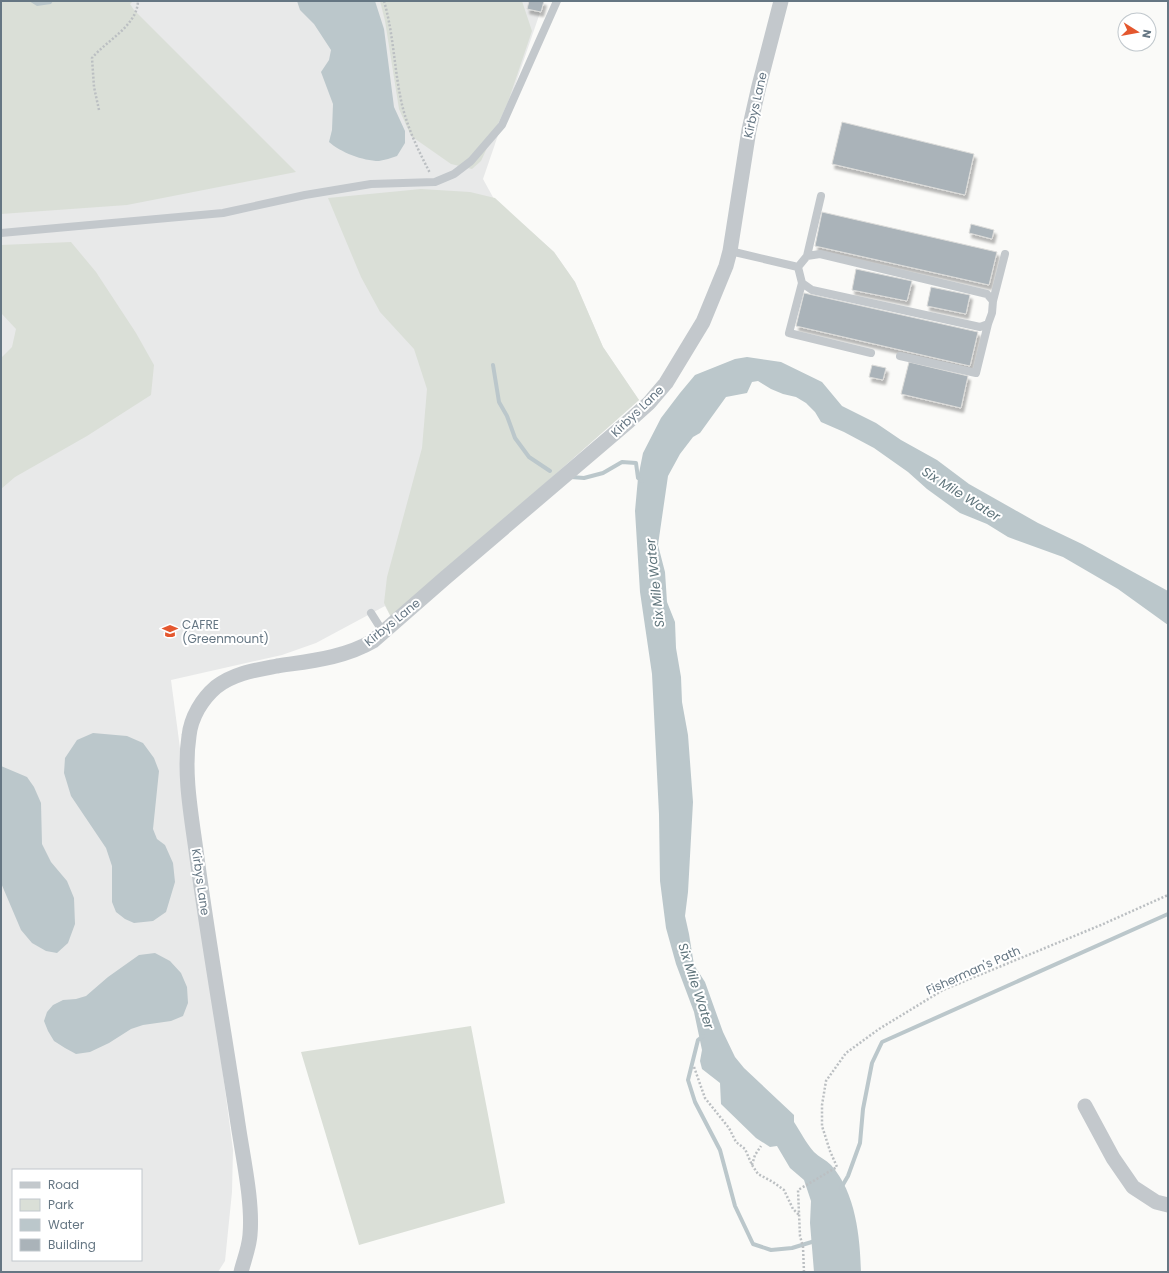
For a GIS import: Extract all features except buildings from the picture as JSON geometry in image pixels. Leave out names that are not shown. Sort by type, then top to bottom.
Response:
[{"type":"street","name":"Kirbys Lane","points":[[240,1272],[250,1236],[250,1212],[233,1088],[204,906],[191,808],[186,760],[189,734],[196,712],[207,696],[228,679],[252,670],[337,660],[373,641],[629,421],[649,403],[666,383],[703,322],[726,266],[730,251],[749,130],[781,1]]},
{"type":"street","points":[[1085,1106],[1113,1158],[1133,1187],[1156,1202],[1168,1205]]},
{"type":"lane","points":[[1,233],[223,212],[305,195],[371,184],[435,182],[454,174],[471,161],[502,125],[557,1]]},
{"type":"lane","points":[[798,267],[807,256],[820,196]]},
{"type":"lane","points":[[730,251],[798,267]]},
{"type":"lane","points":[[807,256],[820,254],[986,294],[993,301]]},
{"type":"lane","points":[[900,356],[976,373],[1005,254]]},
{"type":"lane","points":[[798,267],[802,283],[789,333],[871,353]]},
{"type":"lane","points":[[802,283],[812,290],[980,327],[988,324]]},
{"type":"lane","points":[[372,613],[383,632]]},
{"type":"path","points":[[100,110],[94,87],[92,58],[130,21],[138,6],[138,1]]},
{"type":"path","points":[[384,1],[390,20],[400,95],[406,118],[417,148],[435,182]]},
{"type":"path","name":"Fisherman's Path","points":[[799,1216],[798,1190],[837,1168],[822,1126],[822,1105],[826,1081],[846,1053],[879,1029],[943,990],[1168,896]]},
{"type":"path","points":[[694,1066],[705,1098],[730,1128],[736,1142],[745,1149],[758,1174],[784,1190],[793,1209],[799,1216],[800,1236],[803,1247],[804,1272]]},
{"type":"path","points":[[752,1165],[755,1155],[761,1146]]},
{"type":"shaded area","name":"CAFRE (Greenmount)","points":[[1,1],[544,1],[483,179],[494,199],[554,252],[575,282],[603,347],[639,400],[392,619],[385,606],[316,643],[282,655],[171,680],[233,1150],[232,1192],[225,1261],[218,1272],[1,1272]]},
{"type":"green space","points":[[1,1],[133,1],[130,4],[134,10],[296,172],[127,205],[1,214]]},
{"type":"green space","points":[[380,1],[522,1],[532,31],[508,102],[481,161],[472,169],[451,164],[411,136],[399,109],[385,21]]},
{"type":"green space","points":[[421,189],[470,192],[495,198],[554,252],[575,282],[603,347],[639,400],[392,619],[384,603],[387,577],[422,448],[427,389],[414,349],[380,312],[361,277],[328,198]]},
{"type":"green space","points":[[71,242],[96,272],[136,333],[154,365],[151,395],[87,436],[15,477],[1,489],[1,358],[12,347],[16,329],[1,313],[1,245]]},
{"type":"green space","points":[[471,1026],[505,1203],[359,1245],[301,1052]]},
{"type":"water","points":[[29,1],[53,1],[51,4],[37,6]]},
{"type":"water","points":[[297,1],[375,1],[384,29],[394,107],[405,131],[405,143],[397,156],[386,160],[373,161],[359,158],[345,152],[329,142],[332,130],[333,104],[321,72],[329,60],[331,50],[314,24],[300,10]]},
{"type":"water","name":"Six Mile Water","points":[[747,357],[781,362],[822,382],[842,406],[876,423],[901,440],[937,460],[969,484],[1038,523],[1082,544],[1168,591],[1168,625],[1118,589],[1063,557],[1008,537],[987,524],[960,513],[927,489],[908,472],[874,448],[821,422],[815,412],[806,403],[796,397],[771,389],[758,381],[752,382],[747,393],[726,397],[700,433],[693,437],[680,454],[668,476],[658,545],[665,572],[667,602],[675,622],[676,648],[681,677],[682,702],[688,735],[693,802],[688,892],[685,916],[694,965],[705,982],[723,1032],[735,1057],[744,1068],[794,1115],[794,1122],[811,1148],[816,1154],[831,1165],[839,1176],[846,1189],[855,1216],[858,1230],[861,1272],[814,1272],[810,1223],[811,1201],[804,1180],[790,1168],[777,1146],[770,1147],[756,1138],[721,1104],[720,1083],[702,1069],[700,1061],[702,1050],[694,1012],[676,964],[666,928],[660,881],[659,814],[652,674],[640,592],[635,511],[638,478],[643,453],[661,418],[695,375],[735,359]]},
{"type":"water","points":[[93,733],[127,736],[143,743],[154,758],[159,771],[153,829],[157,839],[165,845],[173,863],[175,882],[166,912],[153,921],[134,923],[125,919],[116,912],[112,902],[112,866],[106,848],[71,796],[64,773],[65,758],[77,740]]},
{"type":"water","points":[[1,766],[27,777],[34,787],[41,803],[42,844],[51,862],[67,881],[74,898],[75,924],[68,943],[57,953],[46,951],[32,943],[21,930],[1,883]]},
{"type":"water","points":[[155,953],[170,961],[181,973],[187,987],[188,1003],[183,1016],[171,1021],[143,1025],[131,1029],[109,1043],[90,1052],[76,1054],[54,1041],[44,1021],[47,1012],[53,1005],[63,1000],[76,999],[86,996],[108,977],[139,955]]},
{"type":"waterway","points":[[493,365],[499,402],[507,416],[515,438],[529,457],[550,471]]},
{"type":"waterway","points":[[571,477],[584,478],[603,473],[622,462],[636,463],[638,478],[642,481]]},
{"type":"waterway","points":[[841,1188],[848,1176],[860,1143],[863,1109],[872,1063],[882,1042],[1168,914]]},
{"type":"waterway","name":"Six Mile Water","points":[[703,1036],[698,1040],[688,1080],[695,1102],[720,1150],[735,1206],[753,1244],[771,1250],[792,1248],[815,1241]]},
{"type":"place","name":"CAFRE (Greenmount)","points":[[170,631]]}]
